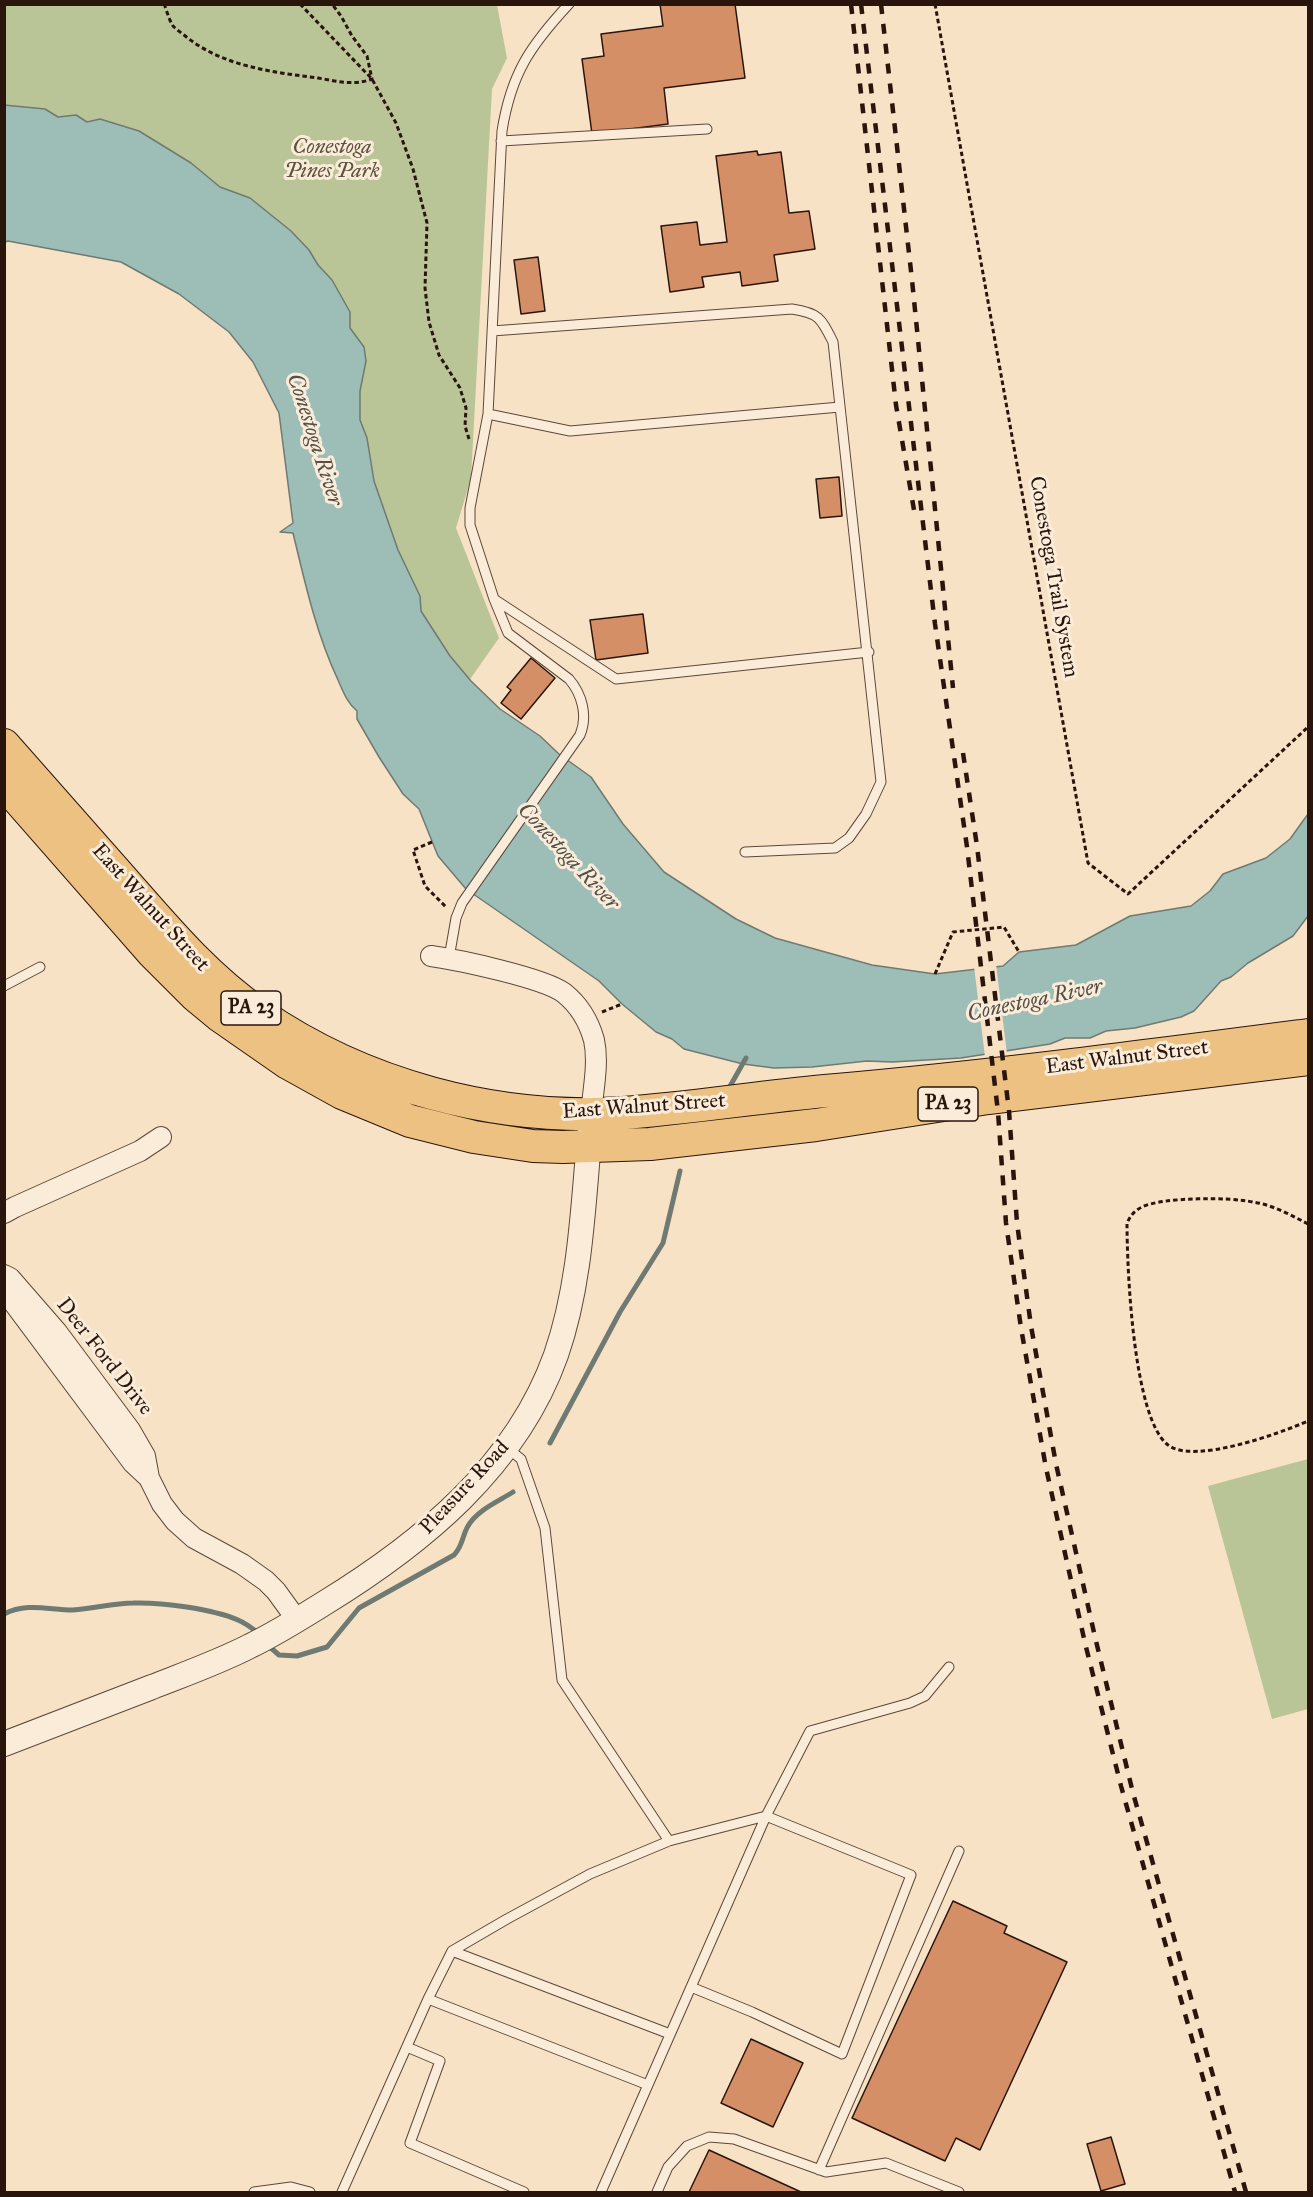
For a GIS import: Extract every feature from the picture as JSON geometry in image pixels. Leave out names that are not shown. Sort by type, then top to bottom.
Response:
[{"type":"main road","name":"East Walnut Street","points":[[4,745],[192,957],[234,995],[304,1042],[357,1067],[441,1095],[506,1109],[544,1113],[591,1114],[647,1111],[802,1093],[970,1078],[1308,1035]]},
{"type":"main road","name":"East Walnut Street","points":[[4,783],[175,975],[219,1015],[316,1080],[365,1104],[445,1131],[522,1145],[588,1147],[650,1144],[804,1126],[988,1098],[1308,1059]]},
{"type":"street","name":"Pleasure Road","points":[[4,1744],[208,1665],[250,1647],[297,1620],[360,1580],[419,1538],[458,1503],[506,1447],[531,1410],[566,1321],[579,1251],[596,1065],[594,1041],[586,1019],[563,992],[540,982],[440,957]]},
{"type":"street","points":[[4,1214],[140,1151],[161,1137]]},
{"type":"street","name":"Deer Ford Drive","points":[[4,1275],[10,1278],[45,1318],[123,1419],[145,1456],[149,1478],[162,1504],[184,1530],[266,1581],[297,1620]]},
{"type":"street","name":"Deer Ford Drive","points":[[4,1290],[133,1463],[149,1478]]},
{"type":"lane","points":[[440,957],[462,903],[584,726],[579,693],[569,679],[508,633],[494,599],[470,525],[470,508],[488,414],[501,141],[506,104],[518,72],[535,42],[569,4]]},
{"type":"lane","points":[[501,141],[707,129]]},
{"type":"lane","points":[[492,331],[792,309],[811,312],[823,322],[833,342],[869,652],[881,782],[866,814],[849,838],[835,848],[745,852]]},
{"type":"lane","points":[[488,414],[570,432],[840,407]]},
{"type":"lane","points":[[494,599],[616,679],[869,652]]},
{"type":"lane","points":[[4,986],[40,967]]},
{"type":"lane","points":[[506,1447],[520,1459],[545,1528],[562,1680],[669,1841]]},
{"type":"lane","points":[[601,2193],[766,1816],[810,1731],[918,1700],[925,1696],[949,1667]]},
{"type":"lane","points":[[342,2193],[428,1999],[452,1951],[590,1874],[669,1841],[766,1816],[911,1875],[842,2054],[752,2012],[691,1987]]},
{"type":"lane","points":[[819,2170],[959,1851]]},
{"type":"lane","points":[[452,1951],[670,2034]]},
{"type":"lane","points":[[428,1999],[648,2085]]},
{"type":"lane","points":[[407,2047],[440,2061],[410,2144],[524,2193]]},
{"type":"lane","points":[[657,2193],[668,2167],[687,2146],[709,2137],[734,2139],[826,2172],[886,2163],[959,2193]]},
{"type":"lane","points":[[254,2193],[291,2187],[310,2193]]},
{"type":"path","points":[[164,4],[172,25],[192,41],[220,57],[284,74],[361,84],[372,79]]},
{"type":"path","points":[[300,4],[372,79],[396,123],[413,169],[427,223],[425,288],[429,322],[439,355],[460,388],[466,408],[465,426],[469,439],[481,448]]},
{"type":"path","points":[[332,4],[367,56],[372,79]]},
{"type":"path","name":"Conestoga Trail System","points":[[935,4],[1088,863],[1128,894],[1308,727]]},
{"type":"path","points":[[432,842],[413,850],[425,886],[456,918]]},
{"type":"path","points":[[935,974],[953,932],[1004,927],[1019,952]]},
{"type":"path","points":[[1308,1224],[1280,1210],[1252,1202],[1224,1199],[1155,1202],[1133,1212],[1126,1223],[1133,1335],[1139,1371],[1155,1429],[1168,1446],[1189,1451],[1208,1451],[1285,1432],[1308,1421]]},
{"type":"green space","name":"Conestoga Pines Park","points":[[5,5],[497,5],[507,58],[492,89],[471,478],[456,528],[499,638],[435,729],[279,333],[5,186]]},
{"type":"green space","points":[[1308,1459],[1308,1709],[1272,1719],[1208,1486]]},
{"type":"water","name":"Conestoga River","points":[[4,105],[45,109],[58,117],[76,115],[87,122],[100,119],[139,131],[191,163],[220,187],[250,198],[291,231],[309,250],[318,265],[332,280],[350,312],[350,328],[364,347],[366,361],[360,391],[360,420],[367,438],[374,481],[398,550],[420,596],[421,611],[450,656],[471,681],[500,709],[540,736],[559,754],[591,777],[623,824],[664,872],[736,919],[775,938],[872,965],[935,974],[1003,966],[1019,952],[1076,945],[1130,916],[1191,906],[1210,891],[1223,874],[1266,858],[1290,839],[1308,814],[1308,916],[1293,936],[1248,963],[1231,977],[1221,981],[1194,1011],[1181,1017],[1135,1028],[1106,1031],[1090,1038],[1065,1038],[1050,1044],[961,1058],[867,1061],[812,1067],[774,1068],[743,1064],[684,1049],[672,1039],[656,1032],[622,1004],[599,981],[466,889],[438,856],[419,809],[403,794],[379,757],[357,719],[357,711],[346,697],[330,662],[312,608],[293,533],[280,532],[293,523],[279,413],[253,362],[229,332],[179,294],[121,262],[5,242]]},
{"type":"pier","points":[[996,964],[1007,1054],[985,1057],[974,966]]},
{"type":"building","points":[[660,4],[735,4],[745,78],[664,88],[668,124],[592,134],[582,59],[604,56],[601,34],[663,26]]},
{"type":"building","points":[[757,151],[758,155],[781,152],[789,213],[809,211],[815,249],[774,255],[778,281],[742,286],[740,272],[702,277],[704,287],[670,292],[661,226],[697,222],[700,245],[727,242],[716,156]]},
{"type":"building","points":[[538,257],[545,311],[521,314],[514,260]]},
{"type":"building","points":[[839,477],[842,516],[820,518],[816,479]]},
{"type":"building","points":[[643,614],[648,653],[596,660],[590,620]]},
{"type":"building","points":[[531,658],[555,678],[521,719],[501,703],[511,690],[507,687]]},
{"type":"building","points":[[953,1901],[1007,1926],[1004,1933],[1067,1962],[980,2150],[956,2138],[945,2161],[852,2118]]},
{"type":"building","points":[[751,2039],[803,2063],[773,2127],[721,2103]]},
{"type":"building","points":[[1111,2137],[1125,2184],[1101,2191],[1087,2144]]},
{"type":"building","points":[[709,2150],[801,2192],[689,2192]]},
{"type":"waterway","points":[[729,1088],[746,1058]]},
{"type":"waterway","points":[[550,1443],[620,1312],[663,1243],[680,1171]]},
{"type":"waterway","points":[[271,1648],[279,1655],[297,1656],[327,1647],[359,1608],[454,1555],[472,1520],[513,1492]]},
{"type":"waterway","points":[[4,1614],[30,1607],[73,1610],[126,1603],[145,1603],[187,1607],[227,1616],[258,1633]]},
{"type":"railway","points":[[851,4],[896,405],[914,510]]},
{"type":"railway","points":[[861,4],[935,624],[967,847],[998,1112],[1006,1223],[1021,1328],[1046,1468],[1085,1643],[1121,1786],[1235,2192]]},
{"type":"railway","points":[[881,4],[912,280],[953,688]]},
{"type":"railway","points":[[963,753],[977,846],[1009,1111],[1017,1223],[1031,1326],[1056,1464],[1133,1793],[1246,2192]]}]
